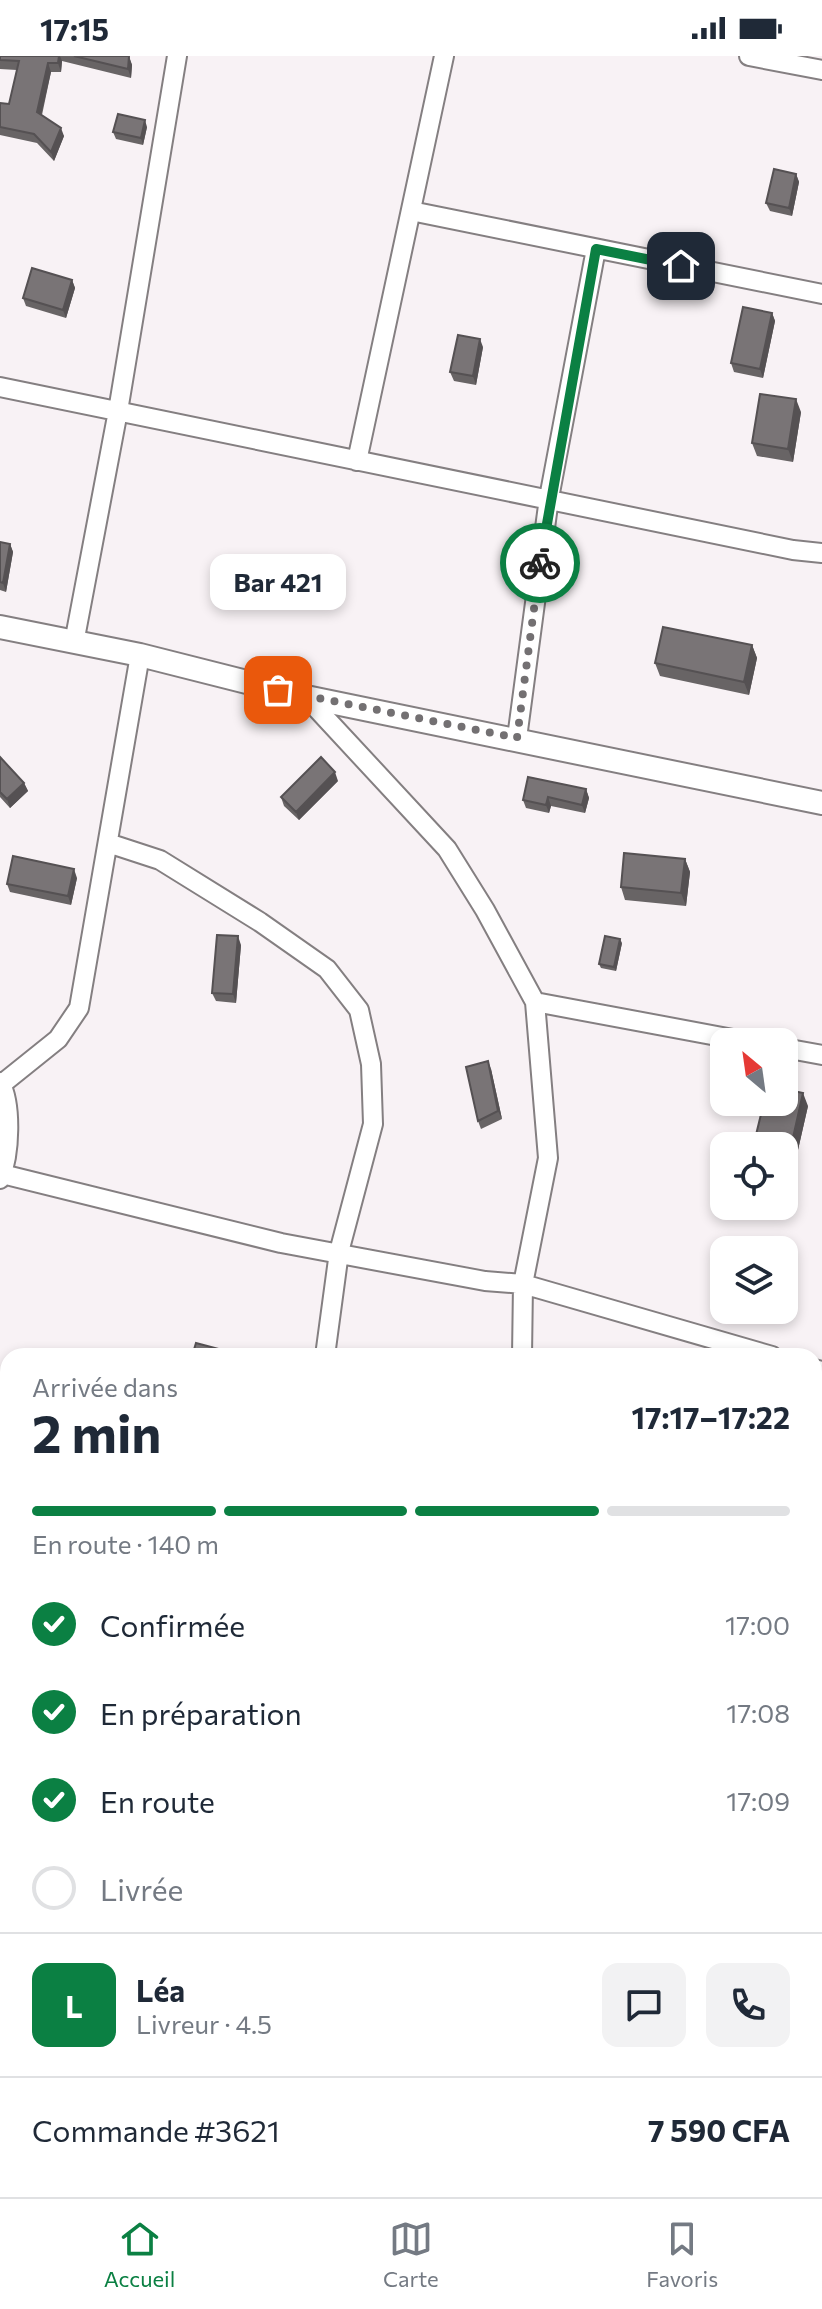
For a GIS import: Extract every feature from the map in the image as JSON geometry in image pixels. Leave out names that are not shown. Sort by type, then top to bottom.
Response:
[{"type":"street","points":[[74,643],[118,411],[177,56]]},
{"type":"street","points":[[357,461],[444,56]]},
{"type":"street","points":[[749,56],[822,70]]},
{"type":"street","points":[[411,211],[822,294]]},
{"type":"street","points":[[517,738],[549,498],[596,249]]},
{"type":"street","points":[[0,387],[793,550],[822,553]]},
{"type":"street","points":[[0,627],[140,655],[306,697],[822,803]]},
{"type":"street","points":[[140,655],[79,1008],[58,1039],[1,1083],[7,1106],[1,1176],[281,1243],[485,1281],[523,1284],[744,1348]]},
{"type":"street","points":[[306,697],[447,849],[485,910],[535,1002],[548,1158],[523,1284],[522,1348]]},
{"type":"street","points":[[108,843],[160,860],[260,922],[327,969],[359,1010],[371,1064],[373,1124],[339,1252],[326,1348]]},
{"type":"street","points":[[535,1002],[710,1035]]},
{"type":"street","points":[[798,1051],[822,1055]]},
{"type":"building","points":[[0,56],[59,56],[58,63],[48,63],[37,112],[61,128],[51,152],[34,134],[0,127],[0,103],[9,104],[19,61],[0,60]]},
{"type":"building","points":[[74,56],[129,56],[128,69]]},
{"type":"building","points":[[118,114],[145,120],[141,138],[113,132]]},
{"type":"building","points":[[774,169],[796,174],[789,208],[766,203]]},
{"type":"building","points":[[32,268],[72,280],[63,310],[23,298]]},
{"type":"building","points":[[743,307],[772,313],[760,369],[731,363]]},
{"type":"building","points":[[458,335],[480,339],[473,376],[450,372]]},
{"type":"building","points":[[760,394],[796,399],[788,449],[752,443]]},
{"type":"building","points":[[0,542],[10,544],[3,583],[0,582]]},
{"type":"building","points":[[663,627],[752,645],[744,682],[655,663]]},
{"type":"building","points":[[0,757],[24,783],[7,799],[0,792]]},
{"type":"building","points":[[321,757],[335,772],[296,812],[281,797]]},
{"type":"building","points":[[528,777],[586,789],[582,805],[548,797],[546,805],[523,800]]},
{"type":"building","points":[[624,853],[685,859],[681,893],[621,887]]},
{"type":"building","points":[[13,856],[74,869],[68,896],[7,884]]},
{"type":"building","points":[[217,935],[238,936],[233,994],[212,993]]},
{"type":"building","points":[[605,936],[620,939],[614,967],[599,964]]},
{"type":"building","points":[[488,1061],[498,1111],[478,1121],[466,1067]]},
{"type":"building","points":[[798,1092],[803,1093],[798,1115]]},
{"type":"building","points":[[761,1116],[798,1116],[794,1132],[757,1132]]},
{"type":"building","points":[[196,1343],[215,1348],[194,1348]]},
{"type":"way so far","points":[[278,690],[517,738],[540,563]]},
{"type":"place","name":"Bar 421","points":[[278,690]]},
{"type":"route","points":[[540,563],[549,498],[596,249],[681,266]]}]
